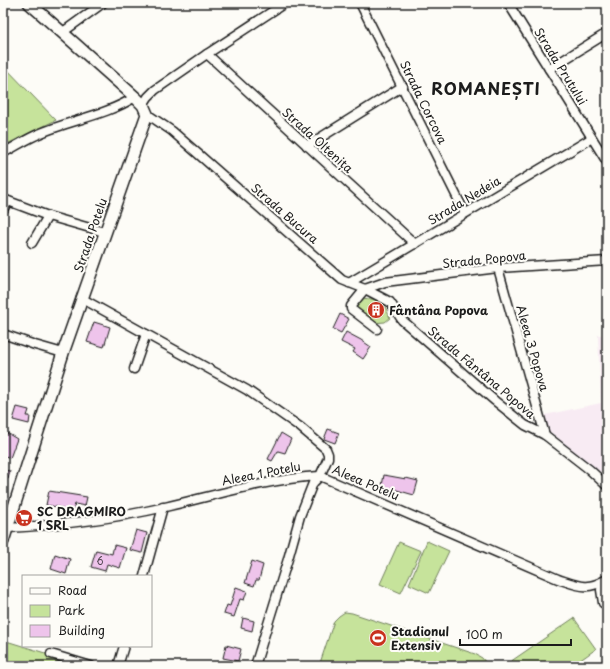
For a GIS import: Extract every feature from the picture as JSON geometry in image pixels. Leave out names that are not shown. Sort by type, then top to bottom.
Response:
[{"type":"main road","name":"Strada Bucura","points":[[29,3],[135,97],[145,110]]},
{"type":"main road","name":"Strada Potelu","points":[[3,542],[81,298],[145,110]]},
{"type":"street","points":[[63,32],[103,3]]},
{"type":"street","name":"Strada Potelu","points":[[145,110],[148,97],[155,90],[285,3]]},
{"type":"street","name":"Strada Corcova","points":[[360,3],[466,213]]},
{"type":"street","name":"Strada Prutului","points":[[508,3],[607,162]]},
{"type":"street","points":[[549,70],[607,33]]},
{"type":"street","name":"Strada Oltenița","points":[[207,54],[415,244]]},
{"type":"street","points":[[307,146],[403,86]]},
{"type":"street","points":[[3,154],[40,133],[96,114],[135,97]]},
{"type":"street","name":"Strada Bucura","points":[[145,110],[172,131],[342,280],[365,289]]},
{"type":"street","name":"Strada Nedeia","points":[[349,283],[592,138]]},
{"type":"street","points":[[3,210],[6,200],[48,216],[104,232]]},
{"type":"street","points":[[32,243],[48,216]]},
{"type":"street","name":"Strada Popova","points":[[365,289],[385,282],[498,268],[607,261]]},
{"type":"street","name":"Aleea 3 Popova","points":[[498,268],[545,435]]},
{"type":"street","points":[[365,289],[351,306],[351,309],[377,329]]},
{"type":"street","name":"Strada Fântâna Popova","points":[[365,289],[390,302],[402,320],[417,334],[525,425],[545,435],[590,470],[607,486]]},
{"type":"street","name":"Aleea Potelu","points":[[81,298],[247,390],[300,427],[326,449],[328,458],[320,476],[425,520],[558,579],[581,587],[594,585],[604,580]]},
{"type":"street","points":[[3,334],[63,353]]},
{"type":"street","points":[[134,369],[146,334]]},
{"type":"street","name":"Aleea 1 Potelu","points":[[8,528],[54,525],[105,519],[283,479],[320,476]]},
{"type":"street","name":"Aleea 1 Potelu","points":[[255,666],[300,516],[313,483],[320,476]]},
{"type":"street","points":[[144,575],[163,507]]},
{"type":"street","points":[[603,603],[601,590],[604,580]]},
{"type":"street","points":[[118,666],[124,647]]},
{"type":"street","points":[[51,654],[91,666]]},
{"type":"shaded area","points":[[598,335],[607,335],[607,477],[549,431],[545,415],[601,403]]},
{"type":"green space","points":[[3,65],[56,120],[3,146]]},
{"type":"green space","points":[[361,298],[373,299],[383,303],[390,318],[385,322],[373,323],[354,307]]},
{"type":"green space","points":[[427,541],[449,551],[429,593],[409,584]]},
{"type":"green space","points":[[399,542],[421,551],[401,593],[380,584]]},
{"type":"green space","name":"Stadionul Extensiv","points":[[345,612],[352,613],[475,654],[482,658],[486,663],[485,666],[319,666],[334,621]]},
{"type":"green space","points":[[574,618],[596,649],[572,666],[509,666],[507,664]]},
{"type":"green space","points":[[3,640],[87,666],[3,666]]},
{"type":"building","name":"Fântâna Popova","points":[[376,305],[381,310],[376,315],[372,310]]},
{"type":"building","points":[[340,314],[349,319],[341,333],[333,329]]},
{"type":"building","points":[[94,322],[110,327],[104,347],[87,342]]},
{"type":"building","points":[[346,332],[371,347],[363,359],[353,352],[355,349],[341,342]]},
{"type":"building","points":[[17,407],[29,410],[27,416],[30,416],[29,424],[13,420]]},
{"type":"building","points":[[328,429],[339,433],[335,443],[324,439]]},
{"type":"building","points":[[7,433],[17,439],[10,458],[3,455],[3,434]]},
{"type":"building","points":[[281,433],[291,439],[285,453],[278,451],[272,461],[268,459]]},
{"type":"building","points":[[3,470],[10,471],[8,479],[3,478]]},
{"type":"building","points":[[384,475],[418,481],[414,495],[393,489],[392,493],[381,491]]},
{"type":"building","points":[[49,491],[87,497],[85,506],[75,504],[72,514],[61,511],[62,508],[46,505]]},
{"type":"building","points":[[136,530],[147,533],[142,553],[130,550]]},
{"type":"building","points":[[114,545],[126,548],[120,568],[107,564],[105,571],[91,567],[96,550],[112,554]]},
{"type":"building","points":[[55,554],[70,559],[66,574],[51,569]]},
{"type":"building","points":[[252,561],[263,565],[259,580],[256,580],[254,586],[245,583]]},
{"type":"building","points":[[236,587],[247,591],[244,600],[240,599],[234,617],[224,614],[227,605],[230,606]]},
{"type":"building","points":[[243,618],[254,621],[252,631],[241,628]]},
{"type":"building","points":[[226,645],[241,649],[238,661],[223,658]]},
{"type":"place","name":"Fântâna Popova","points":[[376,310]]},
{"type":"place","name":"SC DRAGMIRO 1 SRL","points":[[24,518]]},
{"type":"place","name":"Stadionul Extensiv","points":[[378,638]]},
{"type":"district","name":"ROMANEȘTI","points":[[486,88]]}]
